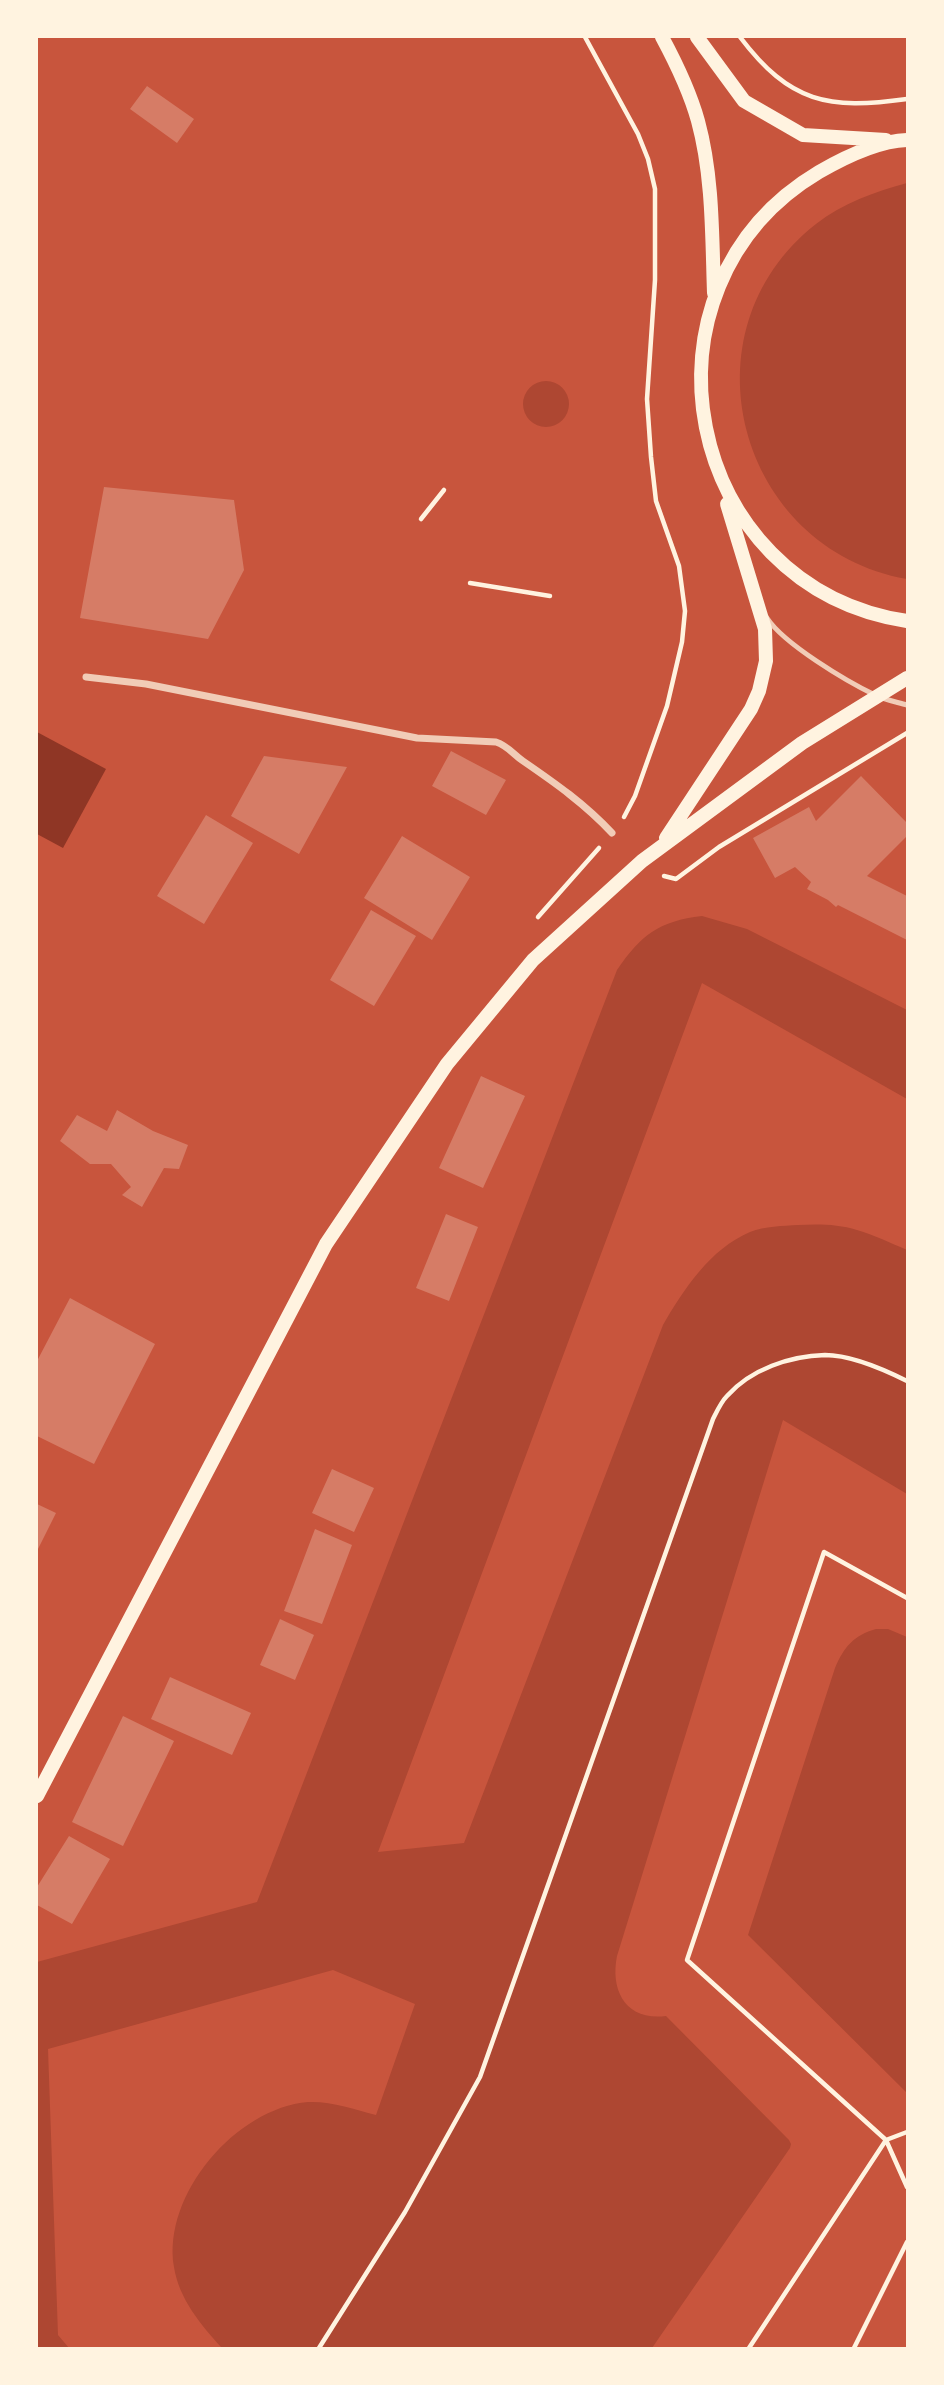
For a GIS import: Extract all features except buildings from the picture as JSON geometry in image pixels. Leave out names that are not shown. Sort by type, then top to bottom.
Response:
[{"type":"main road","points":[[662,37],[685,87],[704,146],[712,232],[714,299]]},
{"type":"main road","points":[[696,37],[744,101],[803,135],[907,140]]},
{"type":"main road","points":[[661,845],[751,709],[759,691],[766,661],[767,647],[759,603],[711,454],[702,416],[700,377],[704,337],[714,299],[737,252],[757,224],[782,198],[810,177],[840,160],[891,140]]},
{"type":"main road","points":[[711,454],[726,491],[747,526],[789,569],[822,592],[858,609],[907,621]]},
{"type":"main road","points":[[37,1796],[326,1244],[455,1053],[533,960],[661,845],[802,743],[907,678]]},
{"type":"street","points":[[86,677],[146,684],[417,737],[496,742],[508,747],[520,759],[561,785],[612,833]]},
{"type":"lane","points":[[759,603],[768,621],[782,636],[878,696],[907,705]]},
{"type":"path","points":[[585,37],[638,134],[648,159],[655,189],[655,279],[647,399],[651,457],[656,501],[679,566],[685,611],[682,642],[667,706],[635,796],[619,826],[612,833]]},
{"type":"path","points":[[740,37],[774,76],[802,93],[839,104],[907,99]]},
{"type":"path","points":[[421,519],[444,490]]},
{"type":"path","points":[[470,583],[550,596]]},
{"type":"path","points":[[642,861],[656,874],[676,879],[719,847],[907,733]]},
{"type":"path","points":[[319,2348],[412,2200],[480,2077],[713,1419],[726,1397],[743,1381],[779,1362],[826,1355],[865,1363],[907,1381]]},
{"type":"path","points":[[907,1598],[824,1552],[687,1960],[886,2140],[907,2187]]},
{"type":"path","points":[[749,2348],[886,2140],[907,2132]]},
{"type":"path","points":[[854,2348],[907,2242]]},
{"type":"shaded area","points":[[907,183],[907,579],[849,560],[802,526],[768,482],[747,430],[740,375],[749,320],[774,269],[816,224],[826,217],[859,199]]},
{"type":"shaded area","points":[[546,381],[562,388],[569,404],[562,420],[546,427],[530,420],[523,404],[530,388]]},
{"type":"shaded area","points":[[37,732],[106,769],[63,848],[37,834]]},
{"type":"shaded area","points":[[702,916],[747,929],[907,1010],[907,1099],[702,983],[378,1852],[464,1843],[663,1325],[699,1271],[736,1239],[756,1230],[774,1227],[843,1227],[870,1234],[907,1250],[907,1494],[783,1420],[615,1969],[619,1992],[624,2001],[640,2014],[666,2016],[789,2140],[790,2148],[652,2348],[222,2348],[186,2301],[174,2267],[173,2239],[180,2212],[192,2185],[210,2160],[231,2138],[255,2120],[281,2108],[317,2102],[376,2115],[415,2004],[333,1970],[48,2049],[58,2335],[69,2348],[37,2348],[37,1962],[257,1902],[617,970],[634,948],[652,932],[674,922]]},
{"type":"shaded area","points":[[876,1629],[888,1629],[907,1637],[907,2093],[748,1935],[835,1668],[851,1643]]}]
